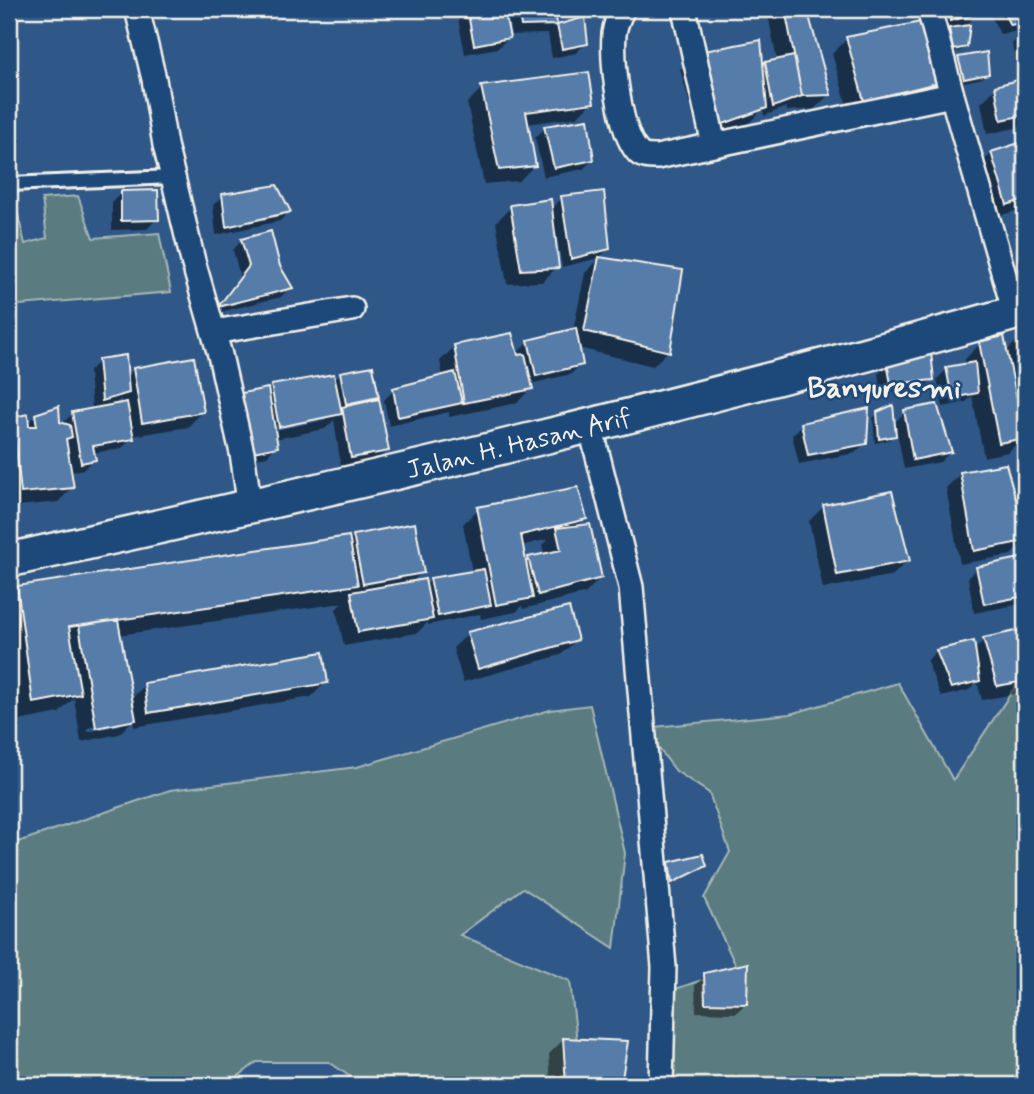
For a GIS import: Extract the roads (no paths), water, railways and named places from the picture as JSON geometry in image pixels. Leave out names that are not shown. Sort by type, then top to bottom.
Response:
[{"type":"main road","name":"Jalan H. Hasan Arif","points":[[9,560],[250,507],[775,380],[1020,312]]},
{"type":"street","points":[[137,9],[173,177],[193,261],[214,332],[242,453],[250,507]]},
{"type":"street","points":[[623,9],[614,32],[617,90],[624,127],[637,152],[653,158],[952,95]]},
{"type":"street","points":[[684,9],[715,145]]},
{"type":"street","points":[[929,9],[952,95],[1020,312]]},
{"type":"street","points":[[214,332],[352,309]]},
{"type":"street","points":[[590,425],[631,587],[664,967],[661,1085]]},
{"type":"lane","points":[[9,184],[173,177]]},
{"type":"district","name":"Banyuresmi","points":[[884,387]]}]
